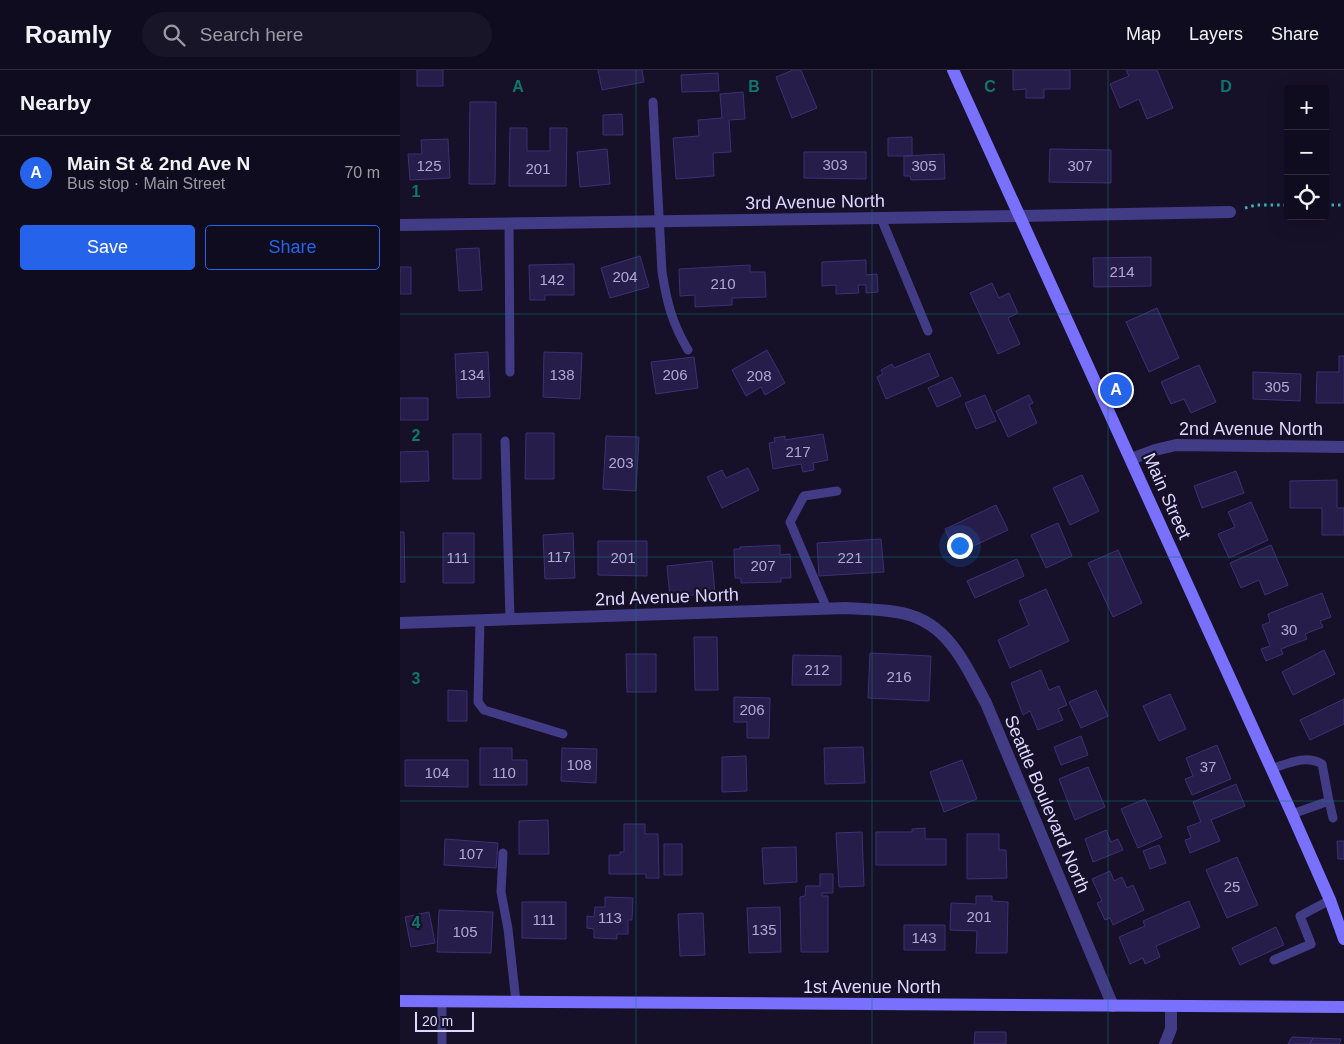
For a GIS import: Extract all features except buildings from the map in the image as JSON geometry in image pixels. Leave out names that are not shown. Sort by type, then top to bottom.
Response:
[{"type":"street","name":"Main Street","points":[[953,70],[1292,814],[1330,900],[1344,939]]},
{"type":"street","name":"3rd Avenue North","points":[[400,225],[1230,212]]},
{"type":"street","name":"2nd Avenue North","points":[[1131,459],[1176,445],[1344,448]]},
{"type":"street","name":"2nd Avenue North","points":[[400,623],[846,608],[896,612],[916,617],[933,625]]},
{"type":"street","name":"Seattle Boulevard North","points":[[933,625],[960,655],[986,703],[1113,1006]]},
{"type":"street","name":"1st Avenue North","points":[[400,1002],[1344,1007]]},
{"type":"street","points":[[1165,1044],[1171,1029],[1171,1007]]},
{"type":"lane","points":[[653,102],[662,272],[666,299],[676,331],[688,350]]},
{"type":"lane","points":[[881,218],[928,331]]},
{"type":"lane","points":[[509,223],[510,372]]},
{"type":"lane","points":[[505,441],[510,619]]},
{"type":"lane","points":[[827,609],[790,522],[804,496],[836,491]]},
{"type":"lane","points":[[480,620],[478,702],[484,710],[564,734]]},
{"type":"lane","points":[[1271,769],[1302,759],[1316,760],[1322,764],[1333,818]]},
{"type":"lane","points":[[1292,814],[1329,801]]},
{"type":"lane","points":[[503,853],[501,892],[508,929],[516,1002]]},
{"type":"lane","points":[[1274,960],[1312,944],[1300,916],[1330,900]]},
{"type":"lane","points":[[442,1002],[442,1044]]},
{"type":"path","points":[[1230,212],[1256,204],[1284,205]]},
{"type":"path","points":[[1329,205],[1344,205]]},
{"type":"place","name":"Main St & 2nd Ave N","points":[[1116,390]]}]
